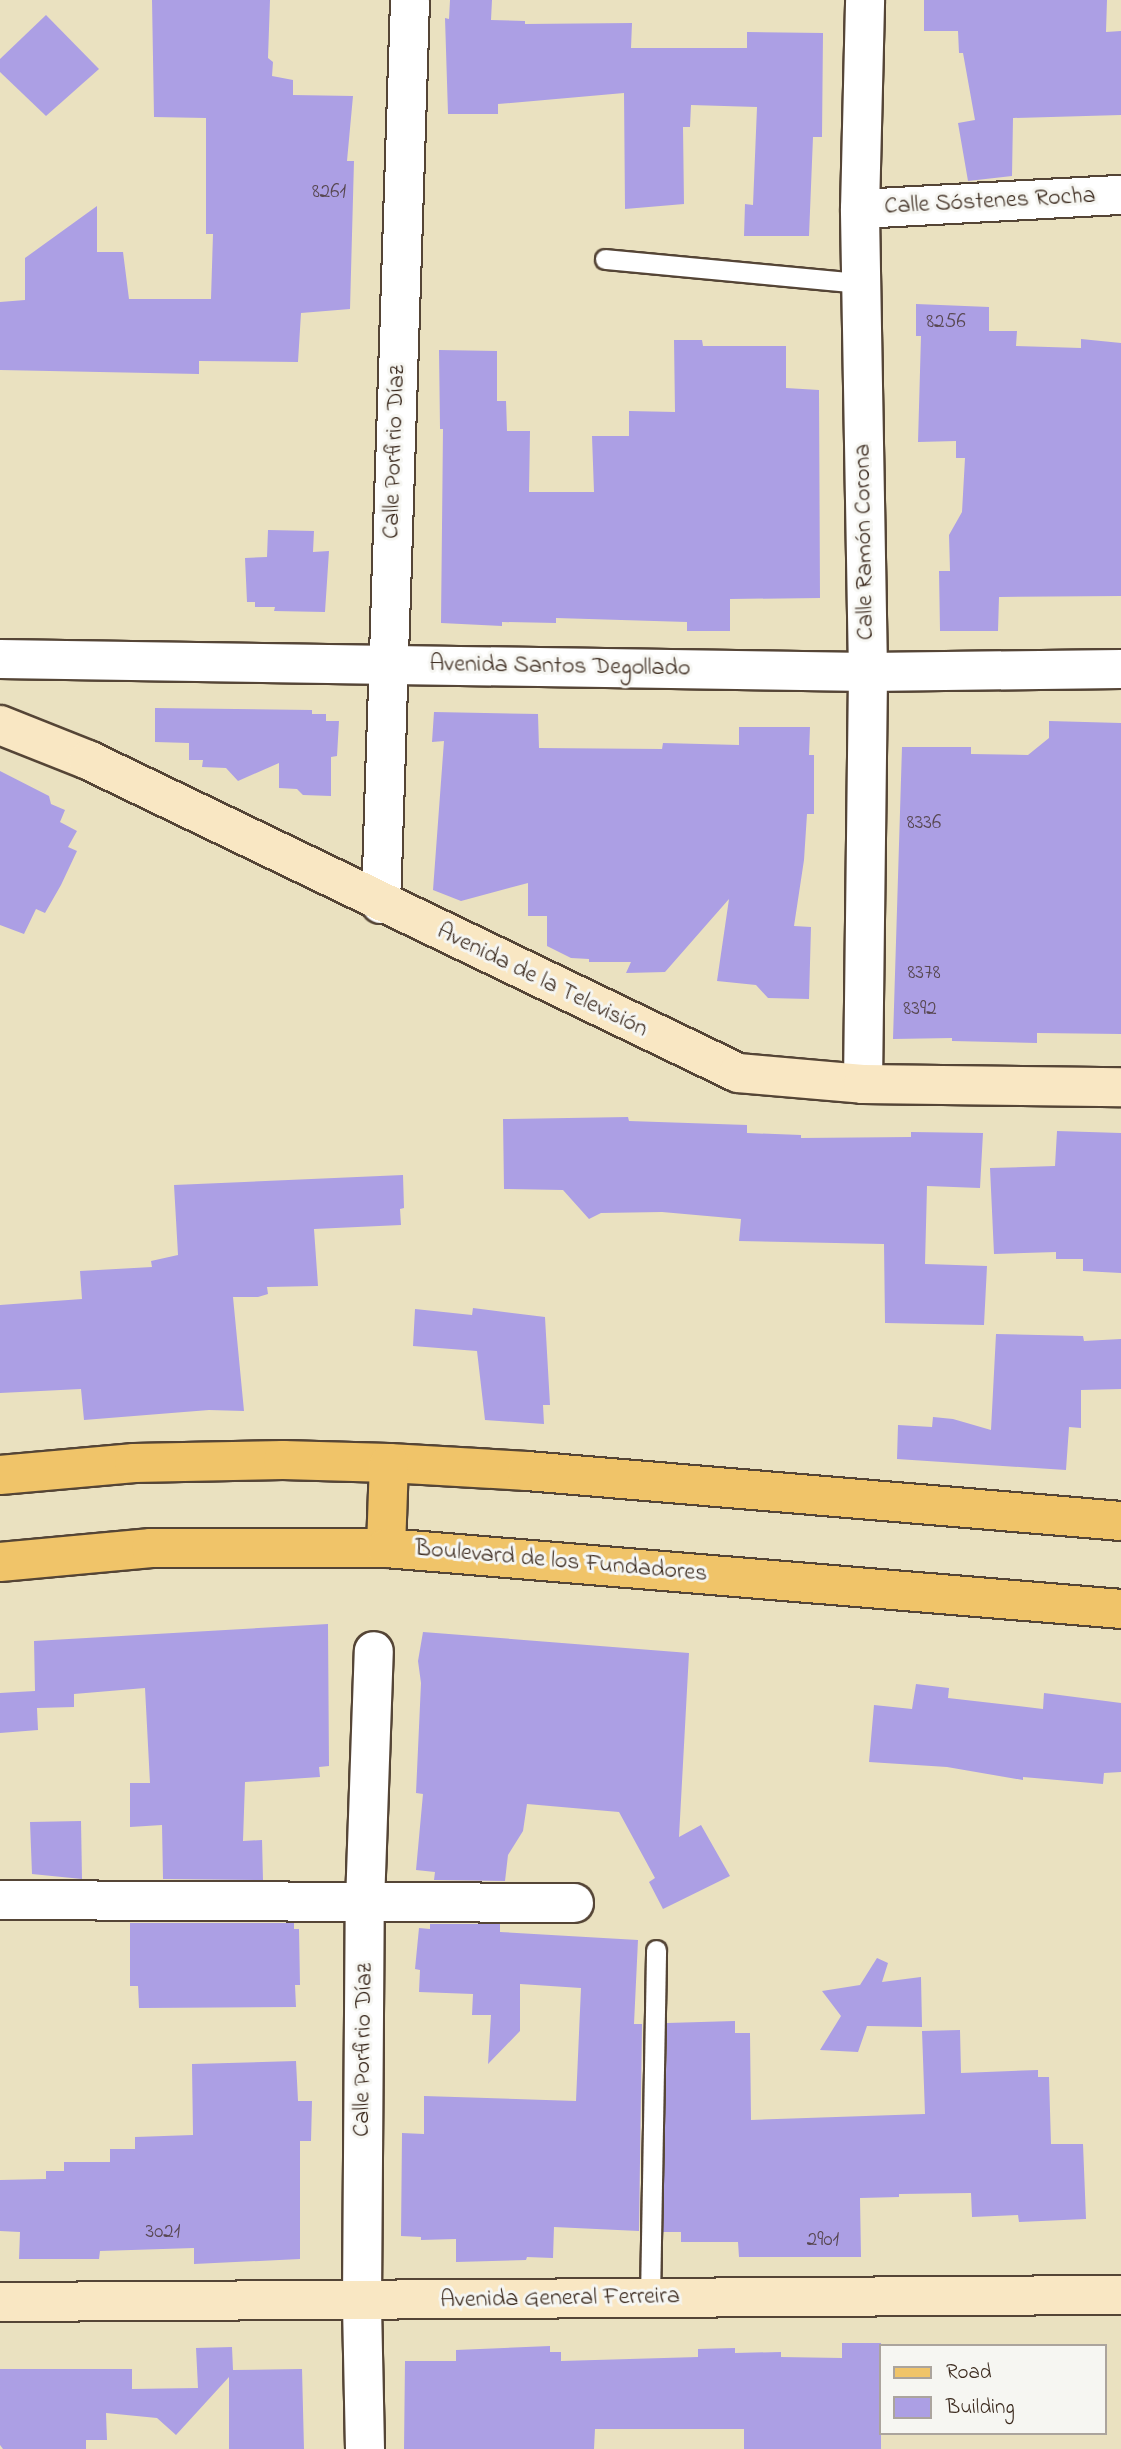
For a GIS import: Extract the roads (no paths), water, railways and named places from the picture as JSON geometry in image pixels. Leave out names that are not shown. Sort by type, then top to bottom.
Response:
[{"type":"main road","name":"Avenida de la Televisión","points":[[0,725],[88,760],[381,904],[738,1073],[863,1084],[1121,1087]]},
{"type":"main road","points":[[0,1475],[134,1463],[389,1463],[541,1472],[1121,1521]]},
{"type":"main road","points":[[386,1548],[389,1463]]},
{"type":"main road","name":"Boulevard de los Fundadores","points":[[0,1562],[151,1548],[386,1548],[1121,1609]]},
{"type":"main road","name":"Avenida General Ferreira","points":[[0,2302],[1121,2295]]},
{"type":"street","name":"Calle Porfirio Díaz","points":[[381,904],[410,0]]},
{"type":"street","name":"Calle Ramón Corona","points":[[863,1084],[868,672],[859,283],[865,0]]},
{"type":"street","name":"Calle Sóstenes Rocha","points":[[860,209],[1121,195]]},
{"type":"street","name":"Avenida Santos Degollado","points":[[0,659],[868,672],[1121,669]]},
{"type":"street","name":"Calle Porfirio Díaz","points":[[365,2449],[362,2301],[365,1903],[374,1651]]},
{"type":"street","points":[[0,1900],[574,1903]]},
{"type":"lane","points":[[605,259],[859,283]]},
{"type":"lane","points":[[650,2298],[656,1950]]}]
